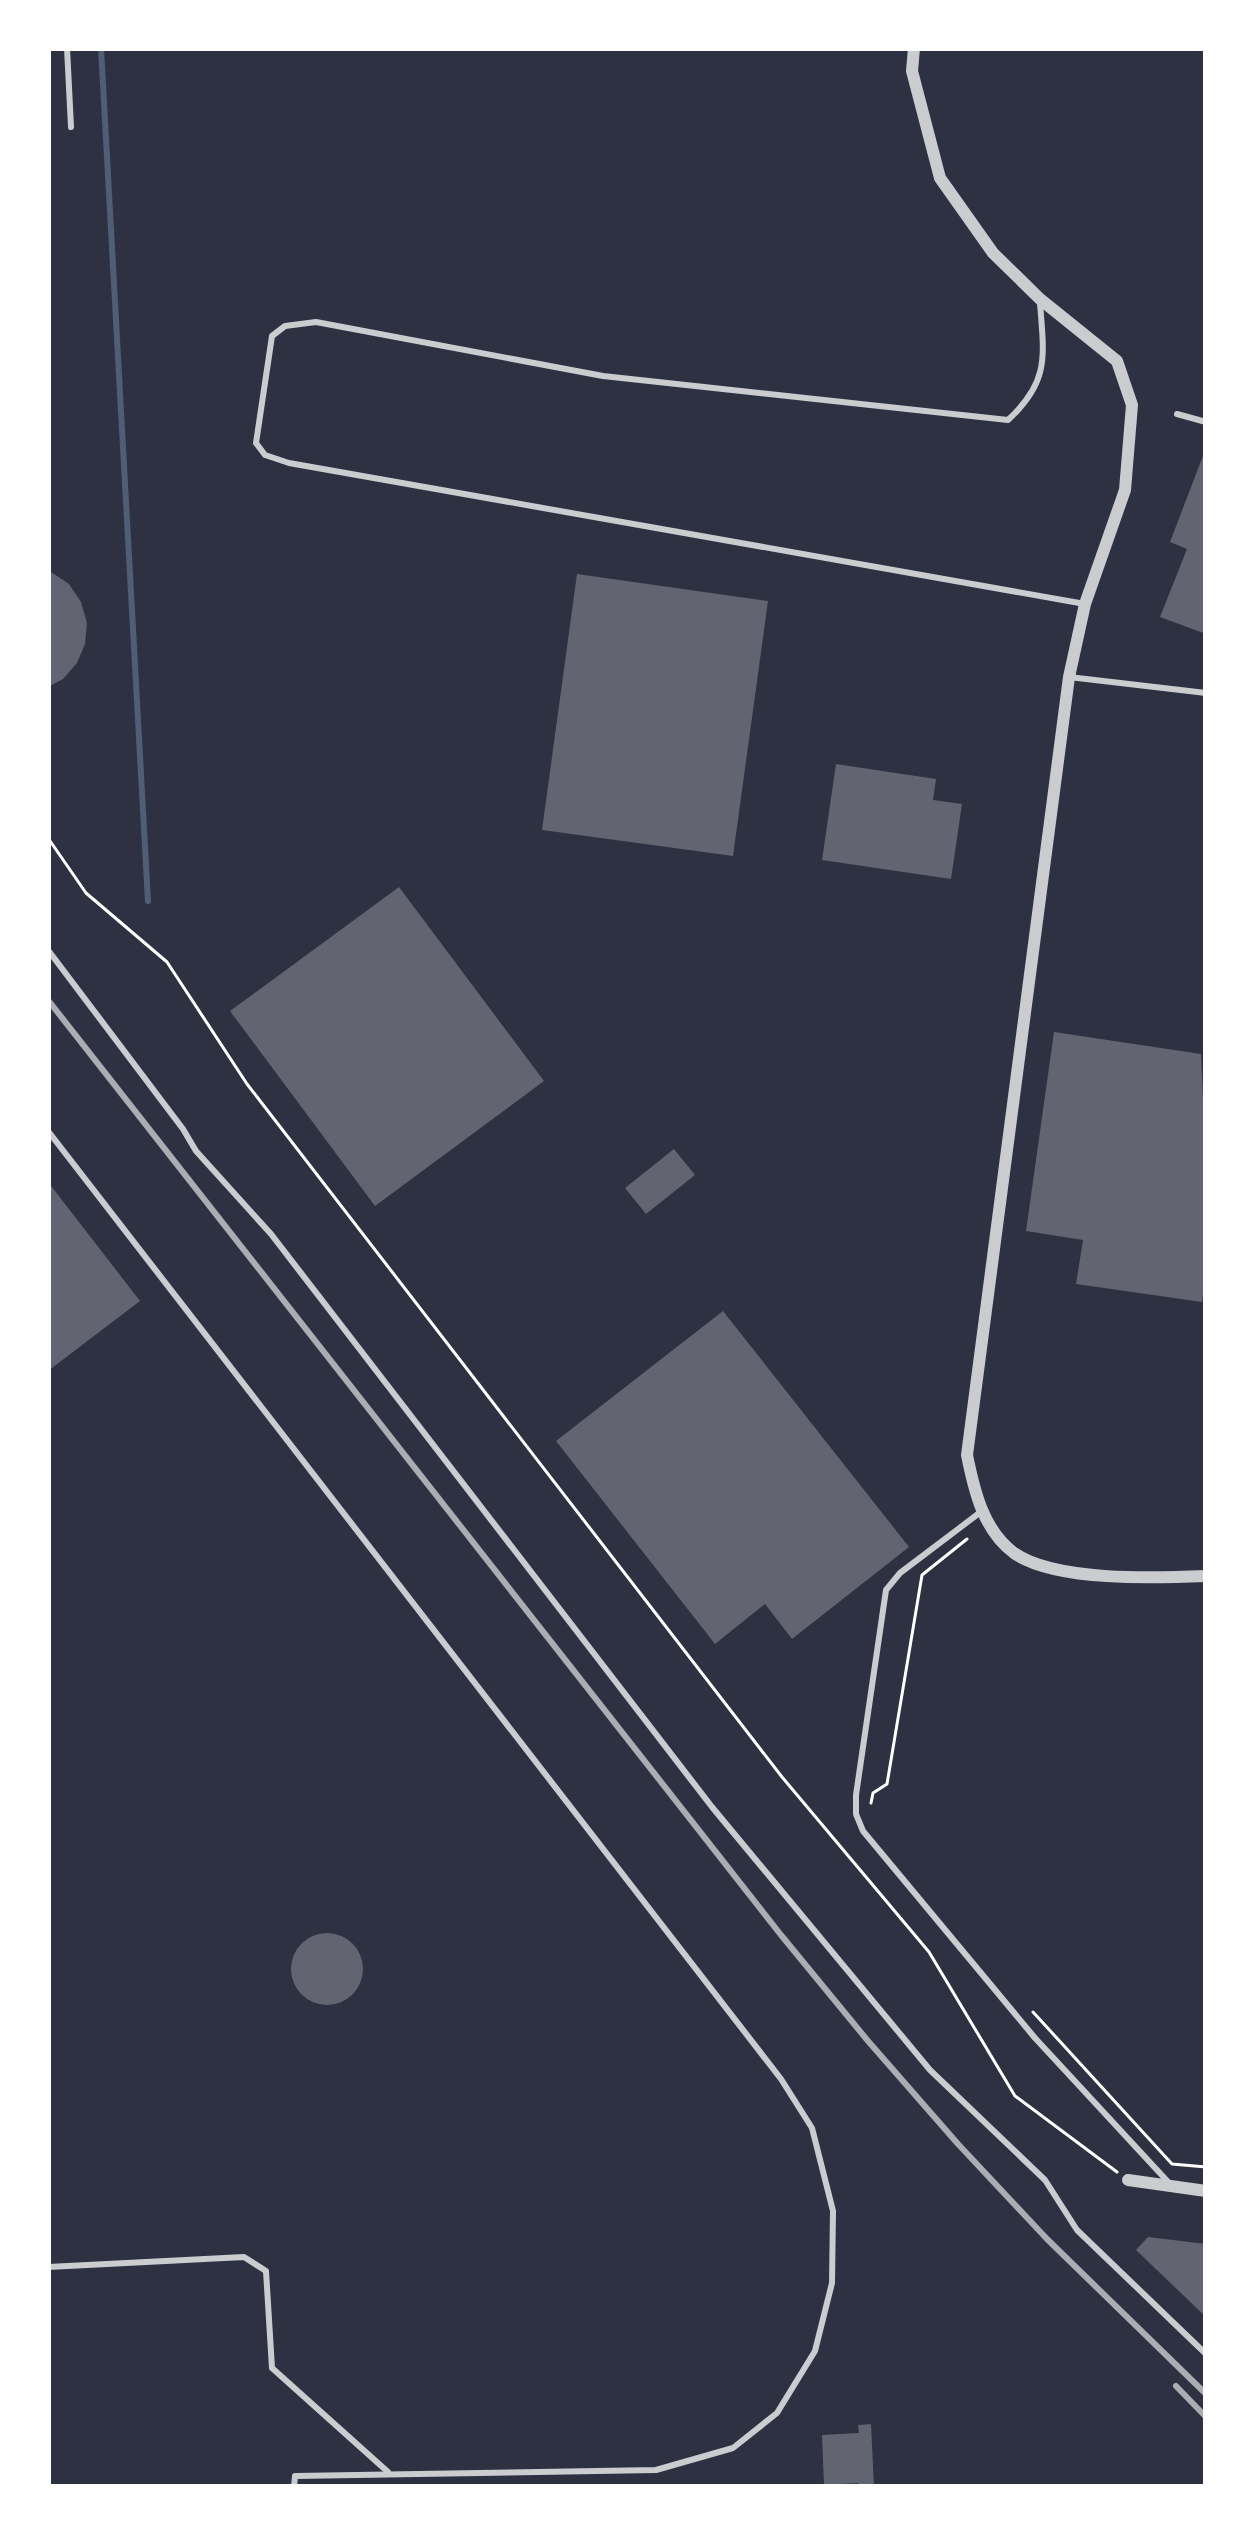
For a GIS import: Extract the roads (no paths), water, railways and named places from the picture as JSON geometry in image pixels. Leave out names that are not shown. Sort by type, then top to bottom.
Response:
[{"type":"street","points":[[914,48],[912,71],[940,178],[993,253],[1040,299],[1117,361],[1132,405],[1125,490],[1085,604],[1069,677],[967,1455],[982,1511],[1014,1553],[1042,1566],[1131,1579],[1206,1576]]},
{"type":"street","points":[[1128,2180],[1206,2191]]},
{"type":"lane","points":[[67,48],[71,127]]},
{"type":"lane","points":[[1040,299],[1042,373],[1024,404],[1007,420],[603,376],[316,322],[285,326],[272,336],[256,443],[265,455],[289,463],[1085,604]]},
{"type":"lane","points":[[1177,414],[1206,422]]},
{"type":"lane","points":[[1069,677],[1206,693]]},
{"type":"lane","points":[[48,950],[196,1151],[272,1234],[712,1808],[930,2070],[1046,2180],[1077,2230],[1206,2354]]},
{"type":"lane","points":[[48,1131],[781,2079],[812,2128],[833,2212],[832,2283],[815,2351],[777,2413],[733,2448],[656,2470],[295,2476],[294,2487]]},
{"type":"lane","points":[[982,1511],[886,1589],[856,1814],[863,1831],[1036,2038],[1172,2186]]},
{"type":"lane","points":[[48,2267],[244,2257],[266,2271],[272,2368],[391,2475]]},
{"type":"waterway","points":[[101,48],[148,901]]},
{"type":"railway","points":[[48,1000],[868,2041],[1047,2239],[1206,2394]]},
{"type":"railway","points":[[1176,2386],[1206,2417]]}]
